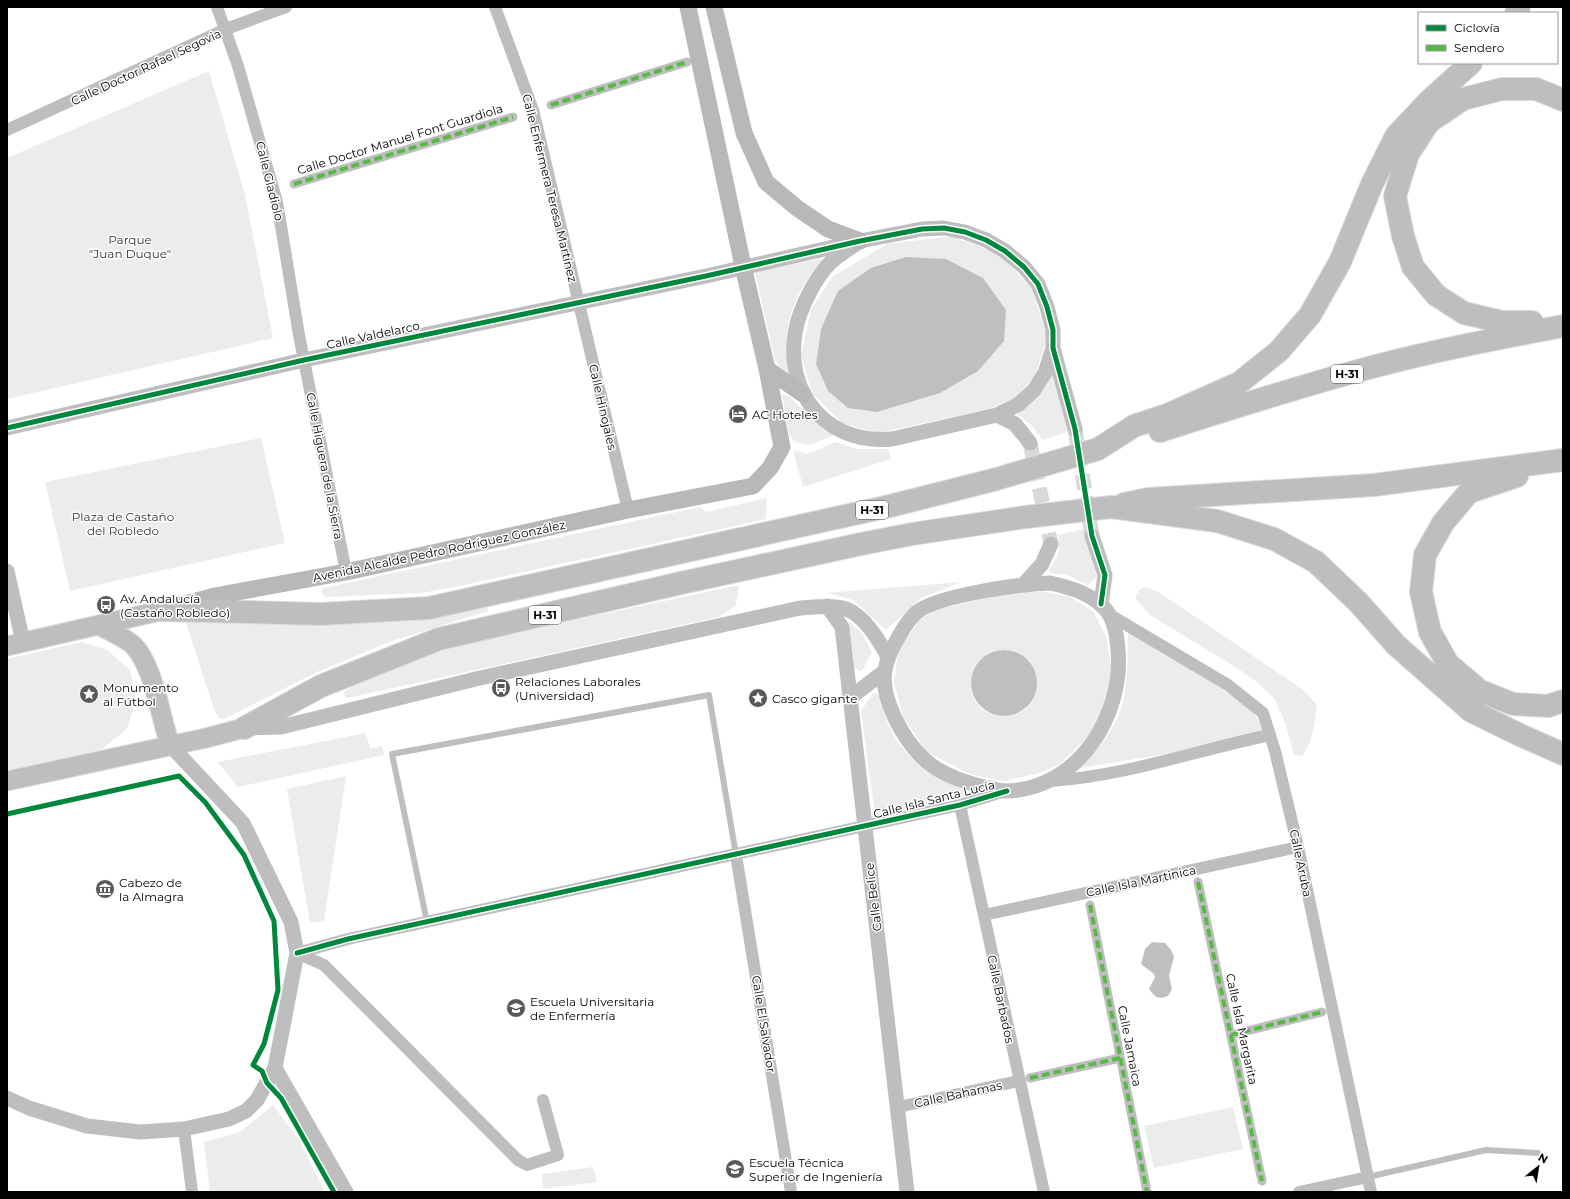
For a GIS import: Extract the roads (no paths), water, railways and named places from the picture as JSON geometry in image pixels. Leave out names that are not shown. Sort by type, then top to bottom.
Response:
[{"type":"highway","points":[[1135,432],[1167,415],[1239,383],[1279,351],[1310,315],[1340,262],[1372,184],[1396,136],[1428,102],[1470,64]]},
{"type":"highway","points":[[1563,100],[1536,89],[1502,89],[1463,99],[1429,122],[1408,154],[1395,196],[1403,236],[1413,267],[1436,295],[1464,313],[1502,322],[1563,322]]},
{"type":"highway","name":"H-31","points":[[164,610],[320,614],[429,608],[890,506],[993,480],[1098,449],[1135,432],[1376,366],[1457,347],[1563,326]]},
{"type":"highway","points":[[1148,506],[1374,485],[1563,461]]},
{"type":"highway","points":[[1563,461],[1469,492],[1443,523],[1425,555],[1421,592],[1430,632],[1448,664],[1480,690],[1513,704],[1548,706],[1563,701]]},
{"type":"highway","points":[[1148,506],[1217,521],[1274,539],[1316,562],[1359,604],[1396,645],[1471,711],[1563,754]]},
{"type":"highway","name":"H-31","points":[[244,728],[321,686],[439,640],[681,583],[912,534],[1026,516],[1111,507],[1148,506]]},
{"type":"main road","name":"Avenida Alcalde Pedro Rodríguez González","points":[[15,644],[101,626],[215,596],[346,572],[628,510],[753,486],[770,468],[782,448],[767,369],[743,266],[688,7]]},
{"type":"main road","points":[[714,7],[744,133],[766,182],[797,208],[828,229],[860,241]]},
{"type":"main road","points":[[767,369],[803,394]]},
{"type":"main road","points":[[101,626],[133,645],[152,675],[162,722],[170,745]]},
{"type":"main road","points":[[7,781],[244,728]]},
{"type":"street","name":"Calle Gladiolo","points":[[217,7],[226,29],[277,202],[304,360]]},
{"type":"street","name":"Calle Doctor Rafael Segovia","points":[[7,130],[226,29],[286,7]]},
{"type":"street","name":"Calle Enfermera Teresa Martínez","points":[[494,7],[533,110],[579,303]]},
{"type":"street","points":[[551,104],[688,62]]},
{"type":"street","name":"Calle Doctor Manuel Font Guardiola","points":[[294,184],[513,117]]},
{"type":"street","name":"Calle Valdelarco","points":[[7,428],[304,360],[579,303],[706,276],[743,266],[922,229],[944,228],[965,232],[986,240],[1014,259],[1038,284],[1047,307],[1052,330],[1053,348]]},
{"type":"street","points":[[860,241],[829,264],[808,296],[800,314],[795,336],[794,355],[803,394],[824,421],[840,432],[862,439],[892,439],[997,415],[1019,404],[1034,390],[1045,372],[1053,348]]},
{"type":"street","name":"Calle Hinojales","points":[[579,303],[628,510]]},
{"type":"street","points":[[1053,348],[1075,428]]},
{"type":"street","name":"Calle Higuera de la Sierra","points":[[304,360],[346,572]]},
{"type":"street","points":[[997,415],[1015,424],[1030,443]]},
{"type":"street","points":[[1051,781],[1068,768],[1095,740],[1113,703],[1119,664],[1117,638],[1106,609],[1105,575],[1092,536]]},
{"type":"street","points":[[1024,584],[1042,564],[1051,544]]},
{"type":"street","points":[[7,571],[15,644]]},
{"type":"street","points":[[850,697],[886,664],[903,629],[916,612],[948,599],[1024,584],[1050,583],[1075,590],[1106,609]]},
{"type":"street","points":[[244,728],[281,727],[480,678],[776,612],[827,606],[845,608],[863,620],[880,640],[886,664],[885,688],[898,725],[923,759],[961,781],[1007,791],[1051,781],[1077,779],[1149,765],[1270,735]]},
{"type":"street","name":"Calle Belice","points":[[827,606],[842,627],[908,1192]]},
{"type":"street","name":"Calle Aruba","points":[[1106,609],[1228,684],[1263,713],[1270,735],[1298,847],[1371,1192]]},
{"type":"street","points":[[7,1098],[30,1108],[88,1126],[140,1132],[184,1129],[229,1119],[246,1111],[257,1100],[275,1068],[297,953],[291,922],[243,823],[170,745]]},
{"type":"street","name":"Calle Isla Santa Lucía","points":[[297,953],[348,939],[578,887],[736,855],[960,805],[1007,791]]},
{"type":"street","name":"Calle Barbados","points":[[960,805],[984,916],[1024,1080],[1044,1192]]},
{"type":"street","name":"Calle Isla Martinica","points":[[984,916],[1298,847]]},
{"type":"street","name":"Calle El Salvador","points":[[736,855],[791,1192]]},
{"type":"street","name":"Calle Isla Margarita","points":[[1198,882],[1262,1181]]},
{"type":"street","name":"Calle Jamaica","points":[[1090,905],[1146,1192]]},
{"type":"street","points":[[297,953],[324,965],[518,1160],[527,1165],[558,1155],[543,1100]]},
{"type":"street","points":[[1231,1035],[1322,1012]]},
{"type":"street","points":[[1024,1080],[1120,1058]]},
{"type":"street","points":[[275,1068],[346,1192]]},
{"type":"street","name":"Calle Bahamas","points":[[898,1107],[1024,1080]]},
{"type":"street","points":[[184,1129],[192,1192]]},
{"type":"street","points":[[1299,1192],[1368,1177]]},
{"type":"lane","points":[[427,922],[406,837],[392,754],[709,695],[736,855]]},
{"type":"lane","points":[[1368,1177],[1486,1150],[1538,1153]]},
{"type":"tunnel","points":[[1075,429],[1092,536]]},
{"type":"tunnel","points":[[1030,443],[1051,544]]},
{"type":"place","name":"AC Hoteles","points":[[738,414]]},
{"type":"place","name":"Av. Andalucía (Castaño Robledo)","points":[[106,605]]},
{"type":"place","name":"Relaciones Laborales (Universidad)","points":[[501,688]]},
{"type":"place","name":"Monumento al Fútbol","points":[[89,694]]},
{"type":"place","name":"Casco gigante","points":[[758,698]]},
{"type":"place","name":"Cabezo de la Almagra","points":[[105,889]]},
{"type":"place","name":"Escuela Universitaria de Enfermería","points":[[516,1008]]},
{"type":"place","name":"Escuela Técnica Superior de Ingeniería","points":[[735,1169]]},
{"type":"park label","name":"Parque \"Juan Duque\"","points":[[130,246]]},
{"type":"park label","name":"Plaza de Castaño del Robledo","points":[[123,523]]}]
